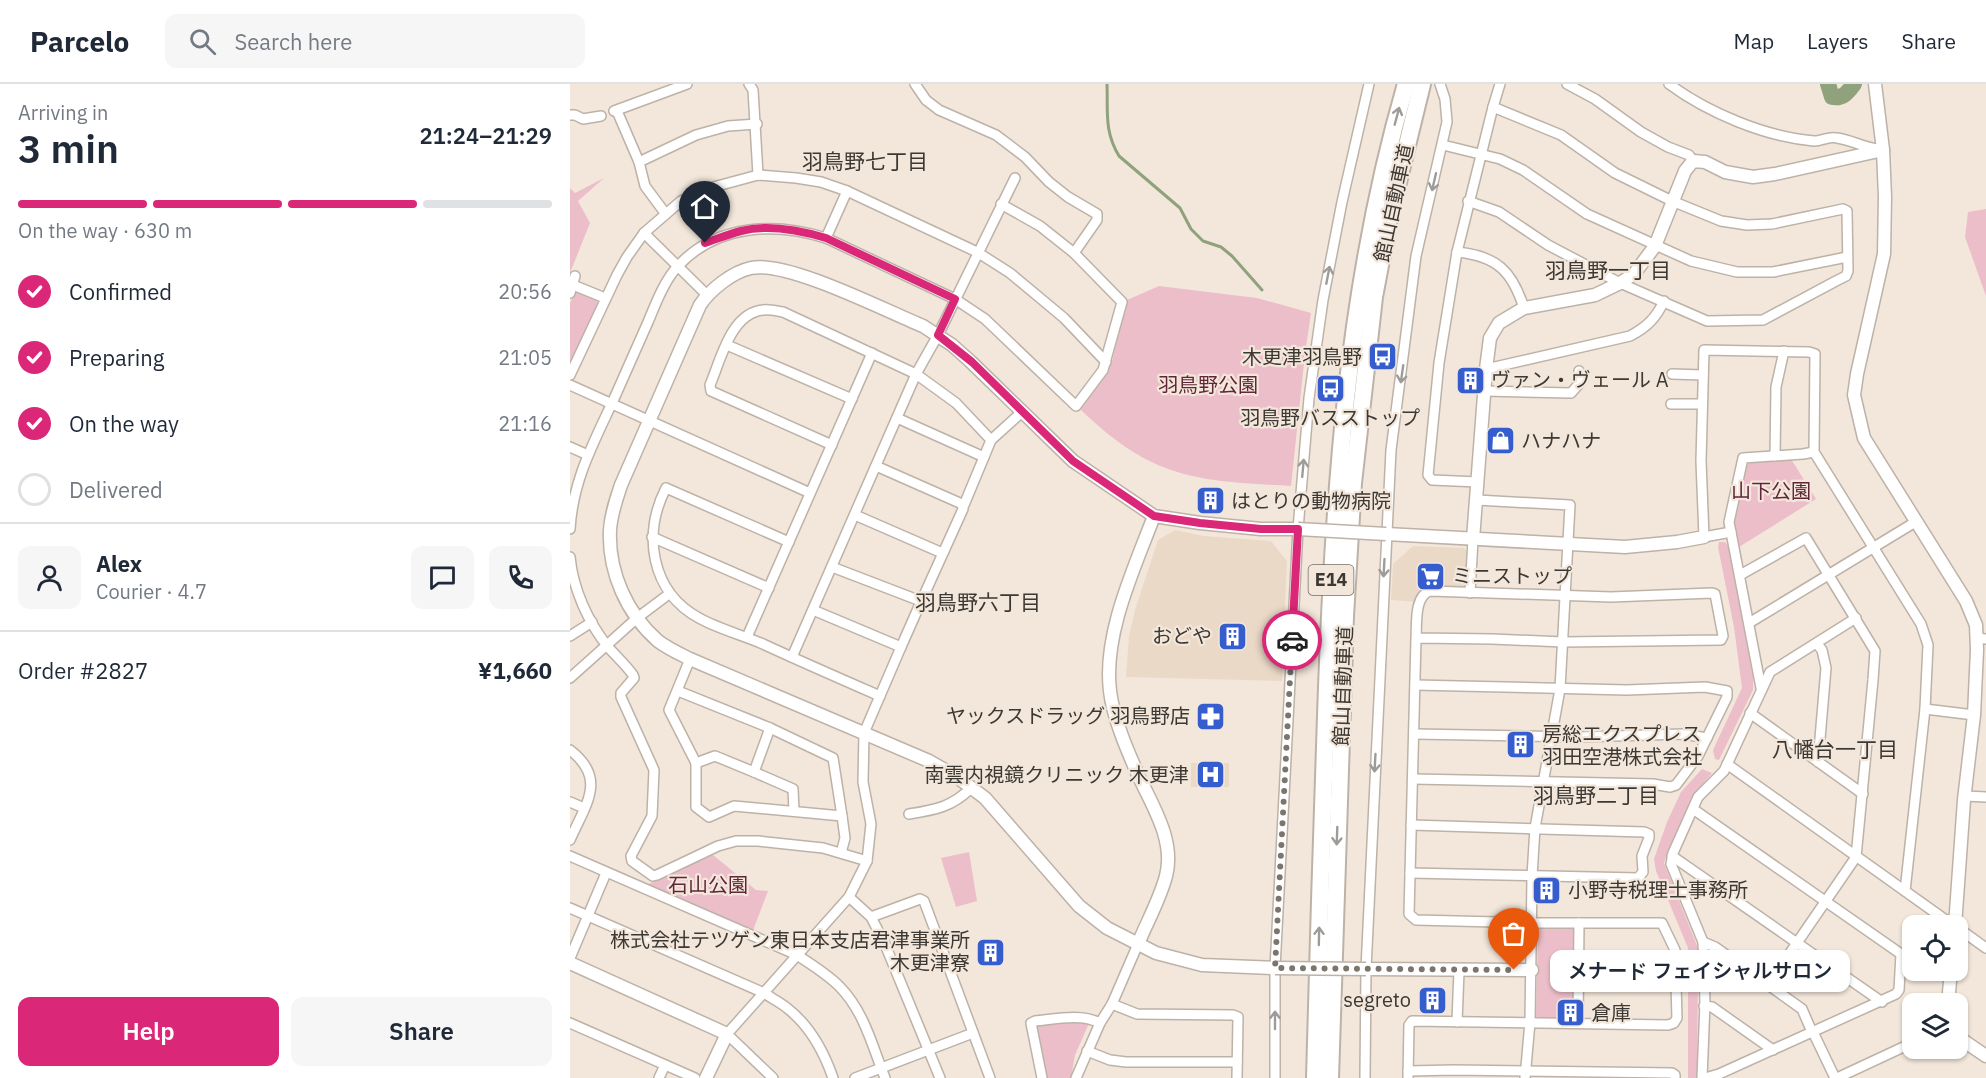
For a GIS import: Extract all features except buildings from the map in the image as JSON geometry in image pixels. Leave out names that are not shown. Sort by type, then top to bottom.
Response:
[{"type":"highway","name":"館山自動車道","points":[[1315,1078],[1329,618],[1341,439],[1358,298],[1372,220],[1413,87]]},
{"type":"highway","name":"館山自動車道","points":[[1330,1078],[1345,616],[1353,483],[1374,297],[1413,87]]},
{"type":"street","points":[[652,84],[657,95]]},
{"type":"street","points":[[665,213],[645,186],[639,162],[615,111],[687,84]]},
{"type":"street","points":[[749,84],[753,90],[757,124],[758,175]]},
{"type":"street","points":[[915,84],[926,100],[939,110],[996,135],[1025,157],[1049,182],[1097,214],[1097,220],[1074,253]]},
{"type":"street","points":[[1275,1078],[1275,968],[1298,529],[1309,398],[1323,300],[1342,202],[1369,84]]},
{"type":"street","points":[[1365,1078],[1365,969],[1391,450],[1416,256],[1447,122],[1445,99],[1440,84]]},
{"type":"street","points":[[1478,482],[1432,480],[1428,475],[1439,363],[1457,252],[1492,107],[1500,84]]},
{"type":"street","points":[[1567,84],[1595,99],[1641,132],[1668,147],[1689,155],[1693,160],[1705,162],[1725,171],[1753,177],[1883,150]]},
{"type":"street","points":[[1669,84],[1688,97],[1761,131],[1818,141],[1833,137],[1847,139],[1866,147],[1883,150]]},
{"type":"street","points":[[1875,84],[1883,150],[1884,254],[1854,395],[1864,438],[1971,612],[1981,638],[1965,795],[1957,915]]},
{"type":"street","points":[[1468,201],[1499,212],[1548,245],[1620,283],[1707,321],[1763,320],[1846,276],[1848,271],[1846,211],[1843,209],[1772,224],[1747,225],[1721,221],[1672,201],[1615,173],[1561,135],[1492,107]]},
{"type":"street","points":[[570,115],[583,119],[601,116]]},
{"type":"street","points":[[639,162],[696,135],[728,126],[757,124]]},
{"type":"street","points":[[1443,145],[1500,159],[1524,170],[1587,214],[1691,261],[1737,272],[1773,272],[1847,257]]},
{"type":"street","points":[[1470,593],[1490,338],[1499,323],[1524,308],[1595,295],[1634,274],[1654,246],[1685,171],[1693,160]]},
{"type":"street","points":[[570,375],[605,298],[627,257],[644,233],[681,201],[706,189],[758,175],[821,182],[847,191],[977,252],[1010,273],[1055,310],[1106,362]]},
{"type":"street","points":[[792,657],[916,374],[938,335],[1015,178]]},
{"type":"street","points":[[826,238],[847,191]]},
{"type":"street","points":[[570,529],[571,506],[579,476],[658,298],[677,266],[705,243],[742,230],[776,228],[807,232],[826,238],[955,299],[985,319],[1076,406],[1103,370],[1122,302],[1074,253],[1040,226],[1001,204]]},
{"type":"street","points":[[644,233],[706,295]]},
{"type":"street","points":[[1457,252],[1474,254],[1491,260],[1508,274],[1517,286],[1524,308]]},
{"type":"street","points":[[1532,970],[1275,968],[1202,965],[1156,953],[1107,928],[1079,906],[985,798],[929,761],[690,659],[659,642],[637,618],[626,601],[617,580],[610,531],[613,510],[621,485],[680,348],[706,295],[724,281],[749,268],[777,268],[828,286],[923,326],[938,335],[970,361],[1073,461],[1154,516],[1261,529],[1298,529],[1625,547],[1677,542],[1731,532]]},
{"type":"street","points":[[573,285],[605,298]]},
{"type":"street","points":[[1486,369],[1630,336],[1646,328],[1657,316],[1664,301]]},
{"type":"street","points":[[832,444],[711,392],[710,385],[740,320],[764,309],[783,312],[916,374],[956,403],[991,440]]},
{"type":"street","points":[[727,345],[852,399]]},
{"type":"street","points":[[1704,537],[1701,461],[1704,350],[1784,351],[1815,354],[1814,452],[1922,624],[1928,645],[1925,709],[1905,891]]},
{"type":"street","points":[[1775,456],[1776,387],[1784,351]]},
{"type":"street","points":[[747,637],[872,353]]},
{"type":"street","points":[[1485,391],[1571,393],[1579,384],[1579,371]]},
{"type":"street","points":[[1672,374],[1703,375]]},
{"type":"street","points":[[570,384],[810,493]]},
{"type":"street","points":[[1671,404],[1702,404]]},
{"type":"street","points":[[706,1078],[728,1034],[849,897],[867,861],[871,824],[863,782],[864,733],[991,440],[1022,412]]},
{"type":"street","points":[[897,418],[984,457]]},
{"type":"street","points":[[570,447],[588,456]]},
{"type":"street","points":[[1761,688],[1731,532],[1730,512],[1743,458],[1814,452]]},
{"type":"street","points":[[876,466],[964,505]]},
{"type":"street","points":[[789,542],[666,488],[658,503],[652,537],[656,566],[669,594],[699,618],[880,696]]},
{"type":"street","points":[[1476,500],[1570,505],[1560,689],[1535,828],[1530,1022],[1525,1075]]},
{"type":"street","points":[[855,515],[940,552],[944,551]]},
{"type":"street","points":[[1076,1078],[1100,1023],[1112,1004],[1166,876],[1167,846],[1162,827],[1134,765],[1114,711],[1109,673],[1112,647],[1122,605],[1154,516]]},
{"type":"street","points":[[1749,623],[1917,521]]},
{"type":"street","points":[[652,537],[769,588]]},
{"type":"street","points":[[1740,575],[1806,538],[1857,618],[1875,651],[1856,856],[1768,985]]},
{"type":"street","points":[[570,557],[572,578],[592,622],[608,646],[633,675],[634,678],[621,693],[621,697],[654,770],[652,816],[631,856],[632,861],[653,876],[718,846],[736,841],[823,848],[867,861]]},
{"type":"street","points":[[832,567],[918,600],[920,604]]},
{"type":"street","points":[[1416,638],[1563,642],[1721,640],[1723,636],[1714,594],[1611,597],[1430,591],[1420,598],[1416,638],[1409,914],[1412,918],[1532,923],[1662,922],[1675,950],[1677,1018],[1674,1023],[1668,1024],[1409,1023],[1408,1075],[1454,1070],[1525,1075],[1672,1073],[1675,1078]]},
{"type":"street","points":[[570,678],[637,618],[669,594]]},
{"type":"street","points":[[813,610],[901,647]]},
{"type":"street","points":[[1693,809],[1895,949],[1900,954],[1901,964],[1899,990],[1896,994],[1719,1074],[1704,1078],[1703,942],[1671,864],[1672,856],[1698,797],[1724,771],[1770,672],[1857,618]]},
{"type":"street","points":[[570,636],[592,622]]},
{"type":"street","points":[[1817,644],[1822,650],[1826,668],[1818,762]]},
{"type":"street","points":[[690,659],[669,710],[696,763],[696,807],[708,817],[734,806],[842,816]]},
{"type":"street","points":[[1413,779],[1653,784],[1670,787],[1676,785],[1698,756],[1727,697],[1727,691],[1705,687],[1627,690],[1415,685]]},
{"type":"street","points":[[678,691],[770,728],[833,758],[845,838],[841,853]]},
{"type":"street","points":[[1925,709],[1974,715]]},
{"type":"street","points":[[1750,713],[1863,794]]},
{"type":"street","points":[[754,772],[770,728]]},
{"type":"street","points":[[1414,734],[1578,737],[1683,734],[1707,738]]},
{"type":"street","points":[[570,750],[578,756],[591,775],[592,788],[570,840]]},
{"type":"street","points":[[696,763],[715,756],[793,789],[795,811]]},
{"type":"street","points":[[1727,764],[1940,915]]},
{"type":"street","points":[[909,814],[947,806],[959,800],[971,788]]},
{"type":"street","points":[[1965,795],[1986,797]]},
{"type":"street","points":[[570,802],[584,808]]},
{"type":"street","points":[[1410,873],[1638,878],[1643,872],[1642,856],[1649,838],[1649,834],[1644,832],[1411,825]]},
{"type":"street","points":[[570,856],[797,955],[837,984],[851,1000],[865,1024],[885,1078]]},
{"type":"street","points":[[1672,856],[1882,1002]]},
{"type":"street","points":[[570,958],[606,873]]},
{"type":"street","points":[[849,897],[871,917],[884,942],[940,1078]]},
{"type":"street","points":[[871,917],[920,899],[924,901],[990,1078]]},
{"type":"street","points":[[570,908],[764,993],[788,1008],[809,1031],[826,1059],[833,1078]]},
{"type":"street","points":[[1578,1023],[1579,923]]},
{"type":"street","points":[[1968,935],[1986,948]]},
{"type":"street","points":[[1703,942],[1715,947],[1802,1009],[1836,1078],[1902,1048]]},
{"type":"street","points":[[570,963],[728,1034],[773,1078]]},
{"type":"street","points":[[1457,1022],[1459,970]]},
{"type":"street","points":[[1578,972],[1676,972]]},
{"type":"street","points":[[1112,1004],[1137,1014],[1233,1015],[1238,1017],[1237,1078]]},
{"type":"street","points":[[1704,1006],[1712,1006],[1773,1050]]},
{"type":"street","points":[[1042,1078],[1031,1023],[1079,1018],[1093,1019],[1100,1023]]},
{"type":"street","points":[[570,1023],[695,1078]]},
{"type":"street","points":[[855,1078],[973,1033]]},
{"type":"street","points":[[1968,1044],[1986,1056]]},
{"type":"street","points":[[1087,1051],[1110,1060],[1126,1062],[1237,1062]]},
{"type":"street","points":[[658,1078],[665,1065]]},
{"type":"shaded area","name":"おどや","points":[[1175,530],[1204,536],[1271,541],[1287,561],[1282,681],[1126,677],[1129,636],[1135,610],[1158,540]]},
{"type":"shaded area","points":[[1413,546],[1464,548],[1468,553],[1464,588],[1420,589],[1418,602],[1391,600],[1393,564]]},
{"type":"shaded area","name":"南雲内視鏡クリニック 木更津","points":[[1191,763],[1229,763],[1229,787],[1191,787]]},
{"type":"green space","points":[[604,178],[578,201],[590,223],[570,273],[570,188],[575,193]]},
{"type":"green space","points":[[1986,209],[1986,296],[1965,237],[1968,212]]},
{"type":"green space","name":"羽鳥野公園","points":[[1159,286],[1257,298],[1311,313],[1291,486],[1228,482],[1177,472],[1153,463],[1130,450],[1080,409],[1085,398],[1111,365],[1127,300]]},
{"type":"green space","points":[[578,292],[597,300],[598,304],[570,369],[570,303],[574,294]]},
{"type":"green space","name":"山下公園","points":[[1791,459],[1816,499],[1739,547],[1734,518],[1745,466],[1750,463]]},
{"type":"green space","points":[[1719,542],[1725,542],[1728,546],[1753,677],[1753,690],[1719,760],[1715,759],[1713,750],[1742,688]]},
{"type":"green space","points":[[1702,769],[1712,773],[1691,798],[1664,863],[1698,948],[1697,963],[1693,965],[1656,871],[1654,859],[1681,792]]},
{"type":"green space","points":[[969,852],[977,901],[956,907],[941,858]]},
{"type":"green space","name":"石山公園","points":[[713,855],[756,890],[768,891],[752,933],[646,885]]},
{"type":"green space","points":[[1540,926],[1574,928],[1576,931],[1575,1017],[1572,1020],[1538,1019],[1536,1016],[1538,929]]},
{"type":"green space","points":[[1690,975],[1696,975],[1698,978],[1697,1078],[1688,1078],[1688,979]]},
{"type":"green space","points":[[1090,1021],[1075,1055],[1071,1078],[1044,1078],[1034,1025]]},
{"type":"waterway","points":[[1107,84],[1109,130],[1119,156],[1180,208],[1191,229],[1203,241],[1221,247],[1232,256],[1262,290]]},
{"type":"waterway","points":[[1828,84],[1832,97],[1845,94],[1854,84]]},
{"type":"way so far","points":[[1292,640],[1275,968],[1514,970]]},
{"type":"place","name":"木更津羽鳥野","points":[[1383,357]]},
{"type":"place","name":"ヴァン・ヴェール A","points":[[1470,380]]},
{"type":"place","name":"羽鳥野バスストップ","points":[[1330,388]]},
{"type":"place","name":"ハナハナ","points":[[1500,441]]},
{"type":"place","name":"はとりの動物病院","points":[[1210,501]]},
{"type":"place","name":"ミニストップ","points":[[1431,576]]},
{"type":"place","name":"おどや","points":[[1233,636]]},
{"type":"place","name":"ヤックスドラッグ 羽鳥野店","points":[[1211,716]]},
{"type":"place","name":"房総エクスプレス 羽田空港株式会社","points":[[1521,745]]},
{"type":"place","name":"南雲内視鏡クリニック 木更津","points":[[1210,775]]},
{"type":"place","name":"小野寺税理士事務所","points":[[1547,890]]},
{"type":"place","name":"株式会社テツゲン東日本支店君津事業所 木更津寮","points":[[991,952]]},
{"type":"place","name":"メナード フェイシャルサロン","points":[[1514,970]]},
{"type":"place","name":"segreto","points":[[1432,1000]]},
{"type":"place","name":"倉庫","points":[[1570,1013]]},
{"type":"district","name":"羽鳥野七丁目","points":[[865,162]]},
{"type":"district","name":"羽鳥野一丁目","points":[[1608,271]]},
{"type":"district","name":"羽鳥野六丁目","points":[[978,603]]},
{"type":"district","name":"八幡台一丁目","points":[[1835,750]]},
{"type":"district","name":"羽鳥野二丁目","points":[[1596,796]]},
{"type":"route","points":[[705,243],[742,230],[776,228],[807,232],[826,238],[955,299],[938,335],[972,362],[1073,461],[1136,506],[1154,516],[1200,523],[1261,529],[1298,529],[1292,640]]}]
